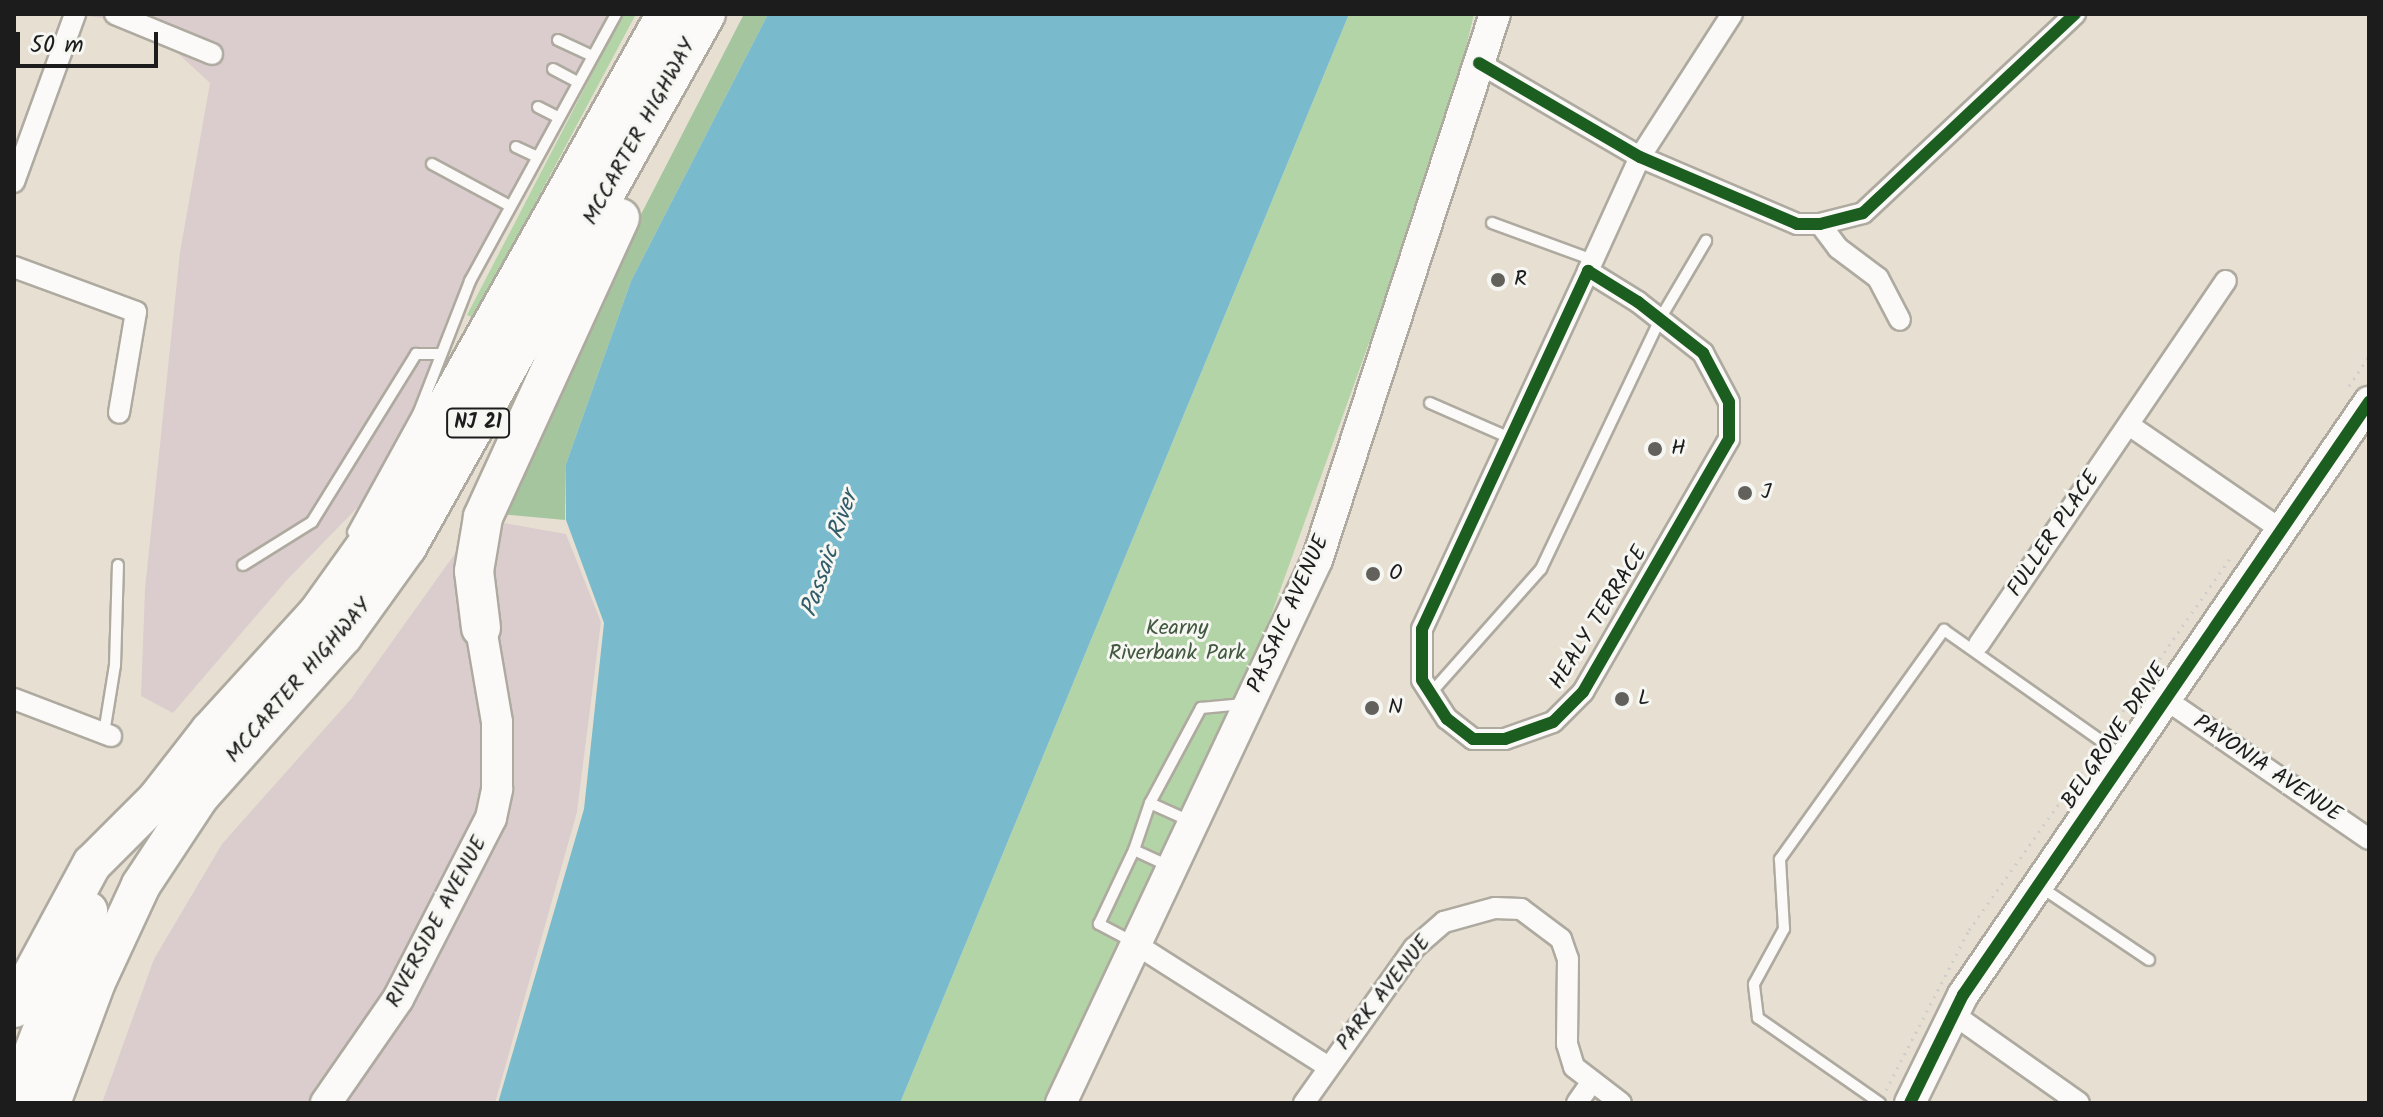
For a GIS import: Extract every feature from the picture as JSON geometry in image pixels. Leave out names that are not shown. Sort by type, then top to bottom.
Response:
[{"type":"highway","name":"NJ 21","points":[[14,1102],[83,920],[157,799],[210,731],[317,614],[375,533],[666,14]]},
{"type":"highway","name":"MCCARTER HIGHWAY","points":[[51,1103],[76,1029],[141,885],[199,797],[343,636],[407,547],[706,14]]},
{"type":"highway","points":[[481,628],[474,571],[493,492],[721,14]]},
{"type":"highway","points":[[14,1008],[92,864],[157,799]]},
{"type":"street","points":[[14,182],[75,14]]},
{"type":"street","points":[[115,14],[212,54]]},
{"type":"street","name":"PASSAIC AVENUE","points":[[1061,1103],[1317,560],[1495,14]]},
{"type":"street","name":"HEALY TERRACE","points":[[1590,265],[1703,353],[1729,402],[1729,439],[1583,692],[1553,722],[1505,739],[1473,739],[1447,719],[1422,680],[1422,629],[1510,438],[1590,265],[1640,157],[1732,14]]},
{"type":"street","points":[[1479,63],[1640,157],[1797,224],[1820,224],[1863,213],[2075,14]]},
{"type":"street","points":[[1820,224],[1838,248],[1878,278],[1900,320]]},
{"type":"street","points":[[14,267],[136,312],[119,413]]},
{"type":"street","name":"FULLER PLACE","points":[[1979,644],[2226,281]]},
{"type":"street","name":"BELGROVE DRIVE","points":[[1910,1103],[1953,1014],[2037,885],[2113,750],[2165,699],[2283,531],[2356,398]]},
{"type":"street","points":[[2129,425],[2283,531]]},
{"type":"street","name":"RIVERSIDE AVENUE","points":[[326,1103],[398,999],[491,818],[497,789],[497,722],[481,628]]},
{"type":"street","points":[[14,699],[108,734]]},
{"type":"street","name":"PAVONIA AVENUE","points":[[2165,699],[2369,839]]},
{"type":"street","name":"PARK AVENUE","points":[[1137,945],[1327,1066],[1426,936],[1467,912],[1495,908],[1521,909],[1561,939],[1570,985],[1567,1044],[1574,1067],[1621,1103]]},
{"type":"street","points":[[1953,1014],[2079,1103]]},
{"type":"street","points":[[1304,1103],[1327,1066]]},
{"type":"street","points":[[1577,1103],[1591,1083]]},
{"type":"lane","points":[[345,546],[419,412],[470,281],[508,205],[616,14]]},
{"type":"lane","points":[[558,40],[592,56]]},
{"type":"lane","points":[[553,69],[577,82]]},
{"type":"lane","points":[[538,107],[558,117]]},
{"type":"lane","points":[[516,147],[535,156]]},
{"type":"lane","points":[[432,164],[508,205]]},
{"type":"lane","points":[[1492,223],[1590,265]]},
{"type":"lane","points":[[1430,694],[1541,569],[1660,319],[1706,241]]},
{"type":"lane","points":[[243,565],[312,522],[416,354],[441,354]]},
{"type":"lane","points":[[1430,403],[1510,438]]},
{"type":"lane","points":[[108,734],[115,665],[118,565]]},
{"type":"lane","points":[[243,693],[303,610]]},
{"type":"lane","points":[[1880,1103],[1758,1018],[1754,984],[1784,929],[1780,859],[1944,630],[2113,750]]},
{"type":"lane","points":[[1137,945],[1099,924],[1134,850],[1150,803],[1201,708],[1250,703]]},
{"type":"lane","points":[[1150,803],[1194,823]]},
{"type":"lane","points":[[1134,850],[1173,868]]},
{"type":"lane","points":[[2037,885],[2149,960]]},
{"type":"path","points":[[2356,398],[2369,356]]},
{"type":"path","points":[[1880,1103],[1911,1032],[1969,930],[2113,750],[2235,551]]},
{"type":"shaded area","points":[[72,14],[612,14],[491,246],[433,382],[358,507],[286,581],[173,713],[141,696],[145,589],[180,252],[210,83],[146,24]]},
{"type":"shaded area","points":[[493,521],[566,534],[601,622],[577,812],[495,1103],[102,1103],[154,959],[222,844],[351,699],[459,548]]},
{"type":"green space","points":[[623,14],[636,14],[474,318],[467,315]]},
{"type":"green space","points":[[744,14],[768,14],[631,281],[566,464],[565,520],[500,514],[560,372]]},
{"type":"green space","name":"Kearny Riverbank Park","points":[[1349,14],[1474,14],[1448,123],[1250,674],[1043,1103],[900,1103]]},
{"type":"water","name":"Passaic River","points":[[768,14],[1349,14],[900,1103],[498,1103],[584,809],[604,623],[566,520],[566,464],[631,281]]},
{"type":"cycle path","points":[[1479,63],[1640,157],[1797,224],[1820,224],[1863,213],[2075,14]]},
{"type":"cycle path","points":[[1588,271],[1638,302],[1703,353],[1729,402],[1729,439],[1583,692],[1553,722],[1505,739],[1473,739],[1447,719],[1422,680],[1422,629],[1588,271]]},
{"type":"cycle path","points":[[1910,1103],[1963,995],[2369,402]]},
{"type":"place","name":"R","points":[[1498,280]]},
{"type":"place","name":"H","points":[[1655,449]]},
{"type":"place","name":"J","points":[[1745,493]]},
{"type":"place","name":"O","points":[[1373,574]]},
{"type":"place","name":"L","points":[[1622,699]]},
{"type":"place","name":"N","points":[[1372,708]]}]
